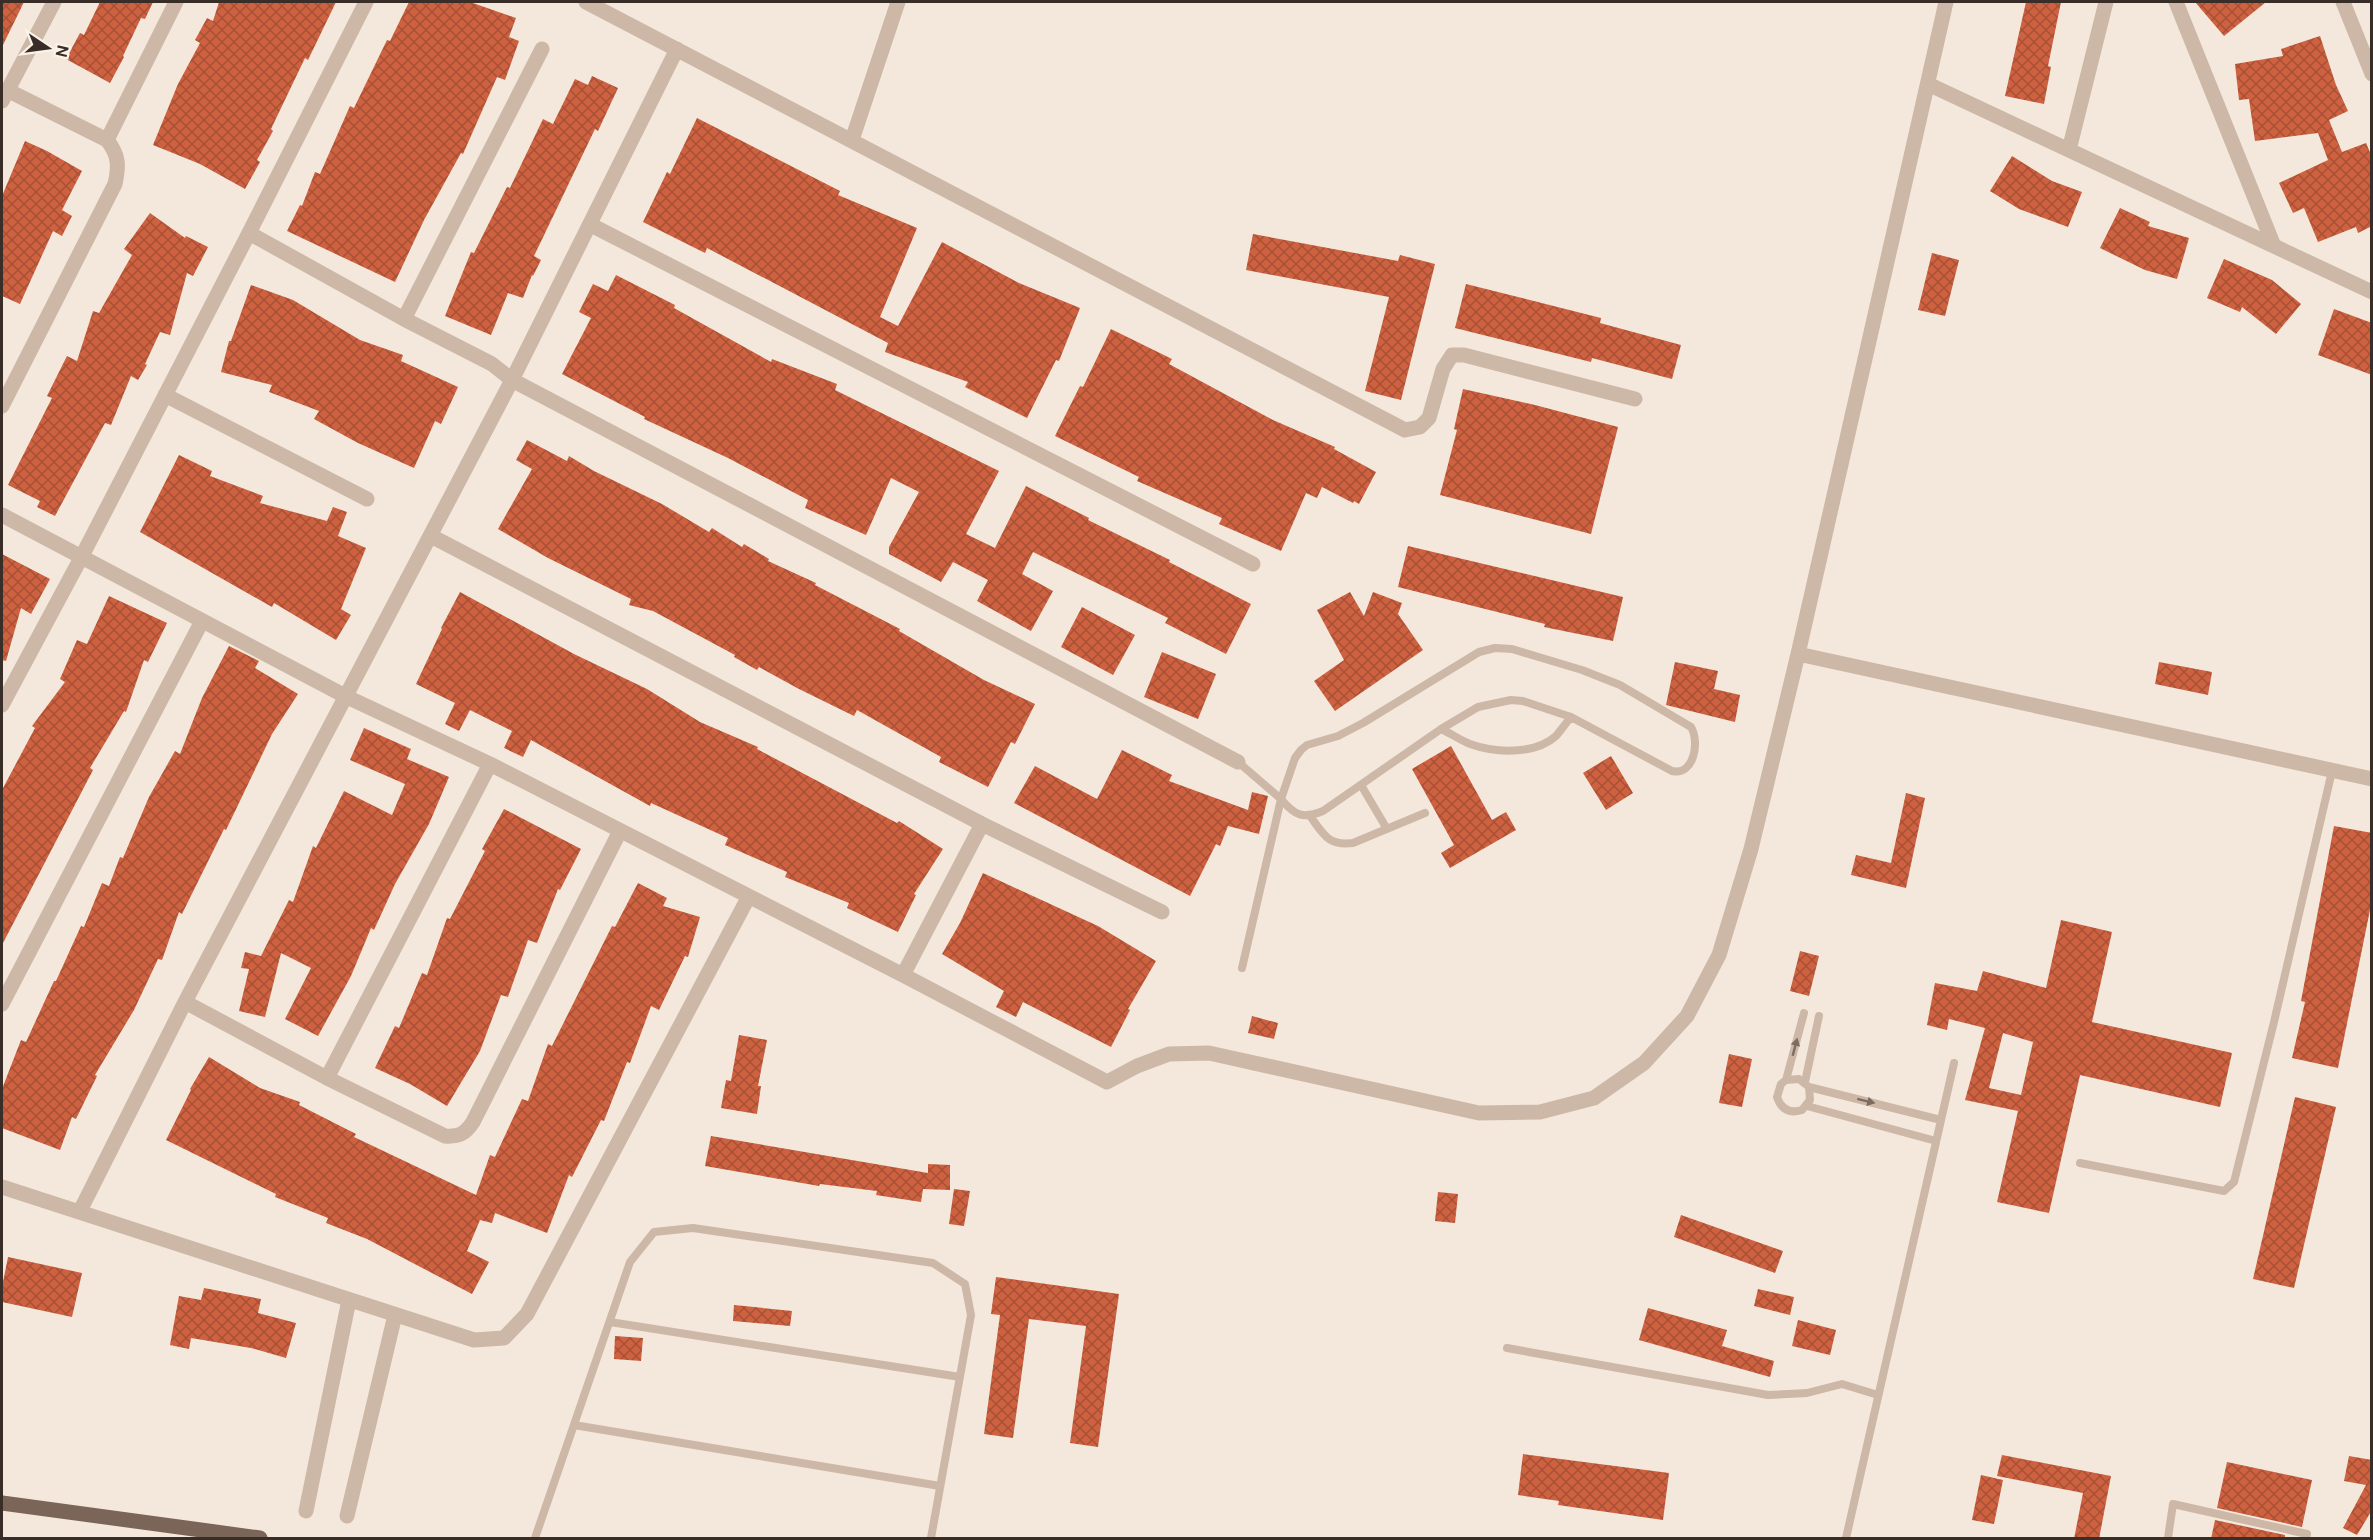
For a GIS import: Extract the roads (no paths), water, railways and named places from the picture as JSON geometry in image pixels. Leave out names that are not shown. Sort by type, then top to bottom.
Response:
[{"type":"main road","points":[[2,1503],[260,1539]]},
{"type":"street","points":[[2,406],[115,184],[119,166],[114,149],[106,140],[4,96],[54,2]]},
{"type":"street","points":[[106,140],[176,2]]},
{"type":"street","points":[[2,701],[82,556],[366,2]]},
{"type":"street","points":[[586,2],[1405,430],[1420,427],[1429,417],[1443,369],[1452,355],[1464,355],[1635,399]]},
{"type":"street","points":[[852,140],[898,2]]},
{"type":"street","points":[[2,515],[347,697],[490,764],[1107,1082],[1137,1066],[1169,1054],[1209,1053],[1479,1113],[1540,1112],[1594,1098],[1644,1063],[1687,1016],[1719,955],[1751,849],[1798,654],[1946,2]]},
{"type":"street","points":[[2069,150],[2106,2]]},
{"type":"street","points":[[2176,2],[2274,246]]},
{"type":"street","points":[[2343,2],[2372,74]]},
{"type":"street","points":[[404,320],[542,49]]},
{"type":"street","points":[[80,1211],[185,1002],[512,380],[677,49]]},
{"type":"street","points":[[1928,84],[2372,292]]},
{"type":"street","points":[[591,225],[1253,564]]},
{"type":"street","points":[[249,233],[404,320],[492,364],[512,380],[1238,762]]},
{"type":"street","points":[[165,395],[367,499]]},
{"type":"street","points":[[431,536],[982,824],[1162,912]]},
{"type":"street","points":[[2,1004],[202,621]]},
{"type":"street","points":[[1798,654],[2372,778]]},
{"type":"street","points":[[327,1078],[490,764]]},
{"type":"street","points":[[903,975],[982,824]]},
{"type":"street","points":[[185,1002],[327,1078],[445,1136],[457,1137],[466,1132],[620,831]]},
{"type":"street","points":[[2,1187],[474,1340],[504,1338],[527,1314],[748,898]]},
{"type":"street","points":[[306,1511],[349,1300]]},
{"type":"street","points":[[347,1516],[395,1315]]},
{"type":"lane","points":[[1238,762],[1281,800],[1290,810],[1300,815],[1310,816],[1323,811],[1478,706],[1523,700],[1571,717],[1664,768],[1678,772],[1684,770],[1691,759],[1696,744],[1696,735],[1691,727],[1620,685],[1582,670],[1512,649],[1495,648],[1479,652],[1363,723],[1338,736],[1307,745],[1295,758],[1281,800],[1242,968]]},
{"type":"lane","points":[[1441,729],[1471,744],[1500,750],[1520,750],[1548,741],[1571,717]]},
{"type":"lane","points":[[2080,1163],[2224,1191],[2234,1182],[2332,771]]},
{"type":"lane","points":[[1361,785],[1387,829]]},
{"type":"lane","points":[[1310,816],[1326,837],[1333,842],[1343,844],[1353,843],[1425,813]]},
{"type":"lane","points":[[1786,1080],[1804,1013]]},
{"type":"lane","points":[[1820,1016],[1807,1085],[1810,1100],[1807,1106],[1796,1112],[1783,1108],[1777,1097],[1781,1084],[1786,1080],[1799,1079],[1807,1085],[1941,1120]]},
{"type":"lane","points":[[1846,1539],[1954,1063]]},
{"type":"lane","points":[[1807,1106],[1936,1141]]},
{"type":"lane","points":[[536,1539],[630,1262],[654,1232],[693,1227],[933,1263],[965,1284],[971,1315],[931,1539]]},
{"type":"lane","points":[[610,1322],[960,1377]]},
{"type":"lane","points":[[1507,1348],[1768,1395],[1807,1393],[1842,1384],[1878,1395]]},
{"type":"lane","points":[[574,1425],[940,1486]]},
{"type":"lane","points":[[2168,1539],[2173,1504],[2307,1534],[2306,1539]]}]
